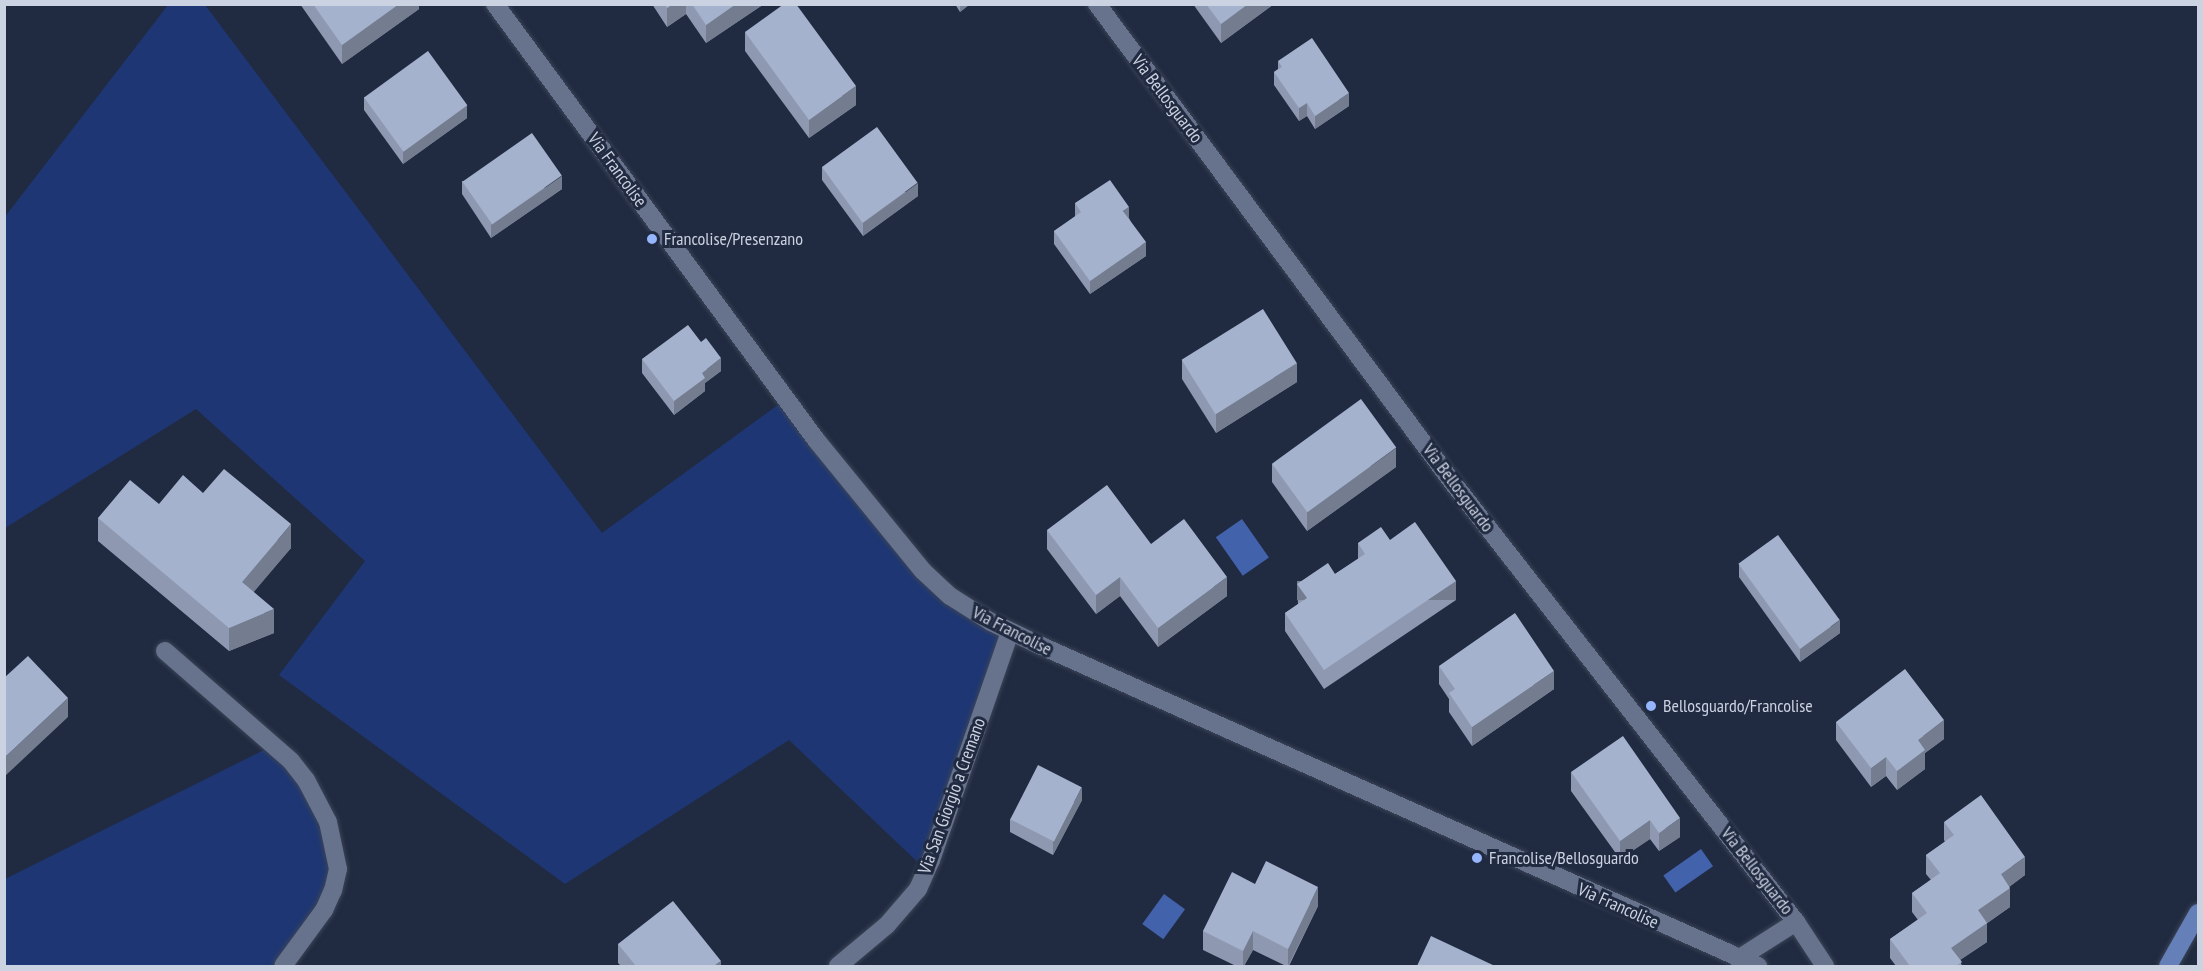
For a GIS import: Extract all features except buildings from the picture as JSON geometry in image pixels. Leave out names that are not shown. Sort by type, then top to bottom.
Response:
[{"type":"main road","points":[[2168,964],[2199,913]]},
{"type":"street","name":"Via Francolise","points":[[495,4],[817,441],[916,562],[950,596],[1010,632],[1758,966]]},
{"type":"street","name":"Via Bellosguardo","points":[[1097,4],[1453,483],[1796,922],[1825,966]]},
{"type":"street","name":"Via San Giorgio a Cremano","points":[[838,966],[887,925],[918,889],[931,860],[1010,632]]},
{"type":"street","points":[[165,651],[291,761],[306,780],[328,822],[338,869],[333,890],[324,910],[283,966]]},
{"type":"street","points":[[1738,959],[1796,922]]},
{"type":"shaded area","points":[[168,5],[205,5],[602,533],[786,399],[940,588],[1010,632],[926,870],[789,740],[565,884],[279,675],[365,561],[196,409],[5,528],[4,218]]},
{"type":"shaded area","points":[[1242,519],[1269,558],[1243,576],[1216,537]]},
{"type":"shaded area","points":[[274,745],[319,802],[336,848],[324,910],[283,966],[5,966],[5,879]]},
{"type":"shaded area","points":[[1701,849],[1713,866],[1675,893],[1663,875]]},
{"type":"shaded area","points":[[1164,894],[1185,909],[1163,939],[1142,924]]},
{"type":"place","name":"Francolise/Presenzano","points":[[652,239]]},
{"type":"place","name":"Bellosguardo/Francolise","points":[[1651,706]]},
{"type":"place","name":"Francolise/Bellosguardo","points":[[1477,858]]}]
